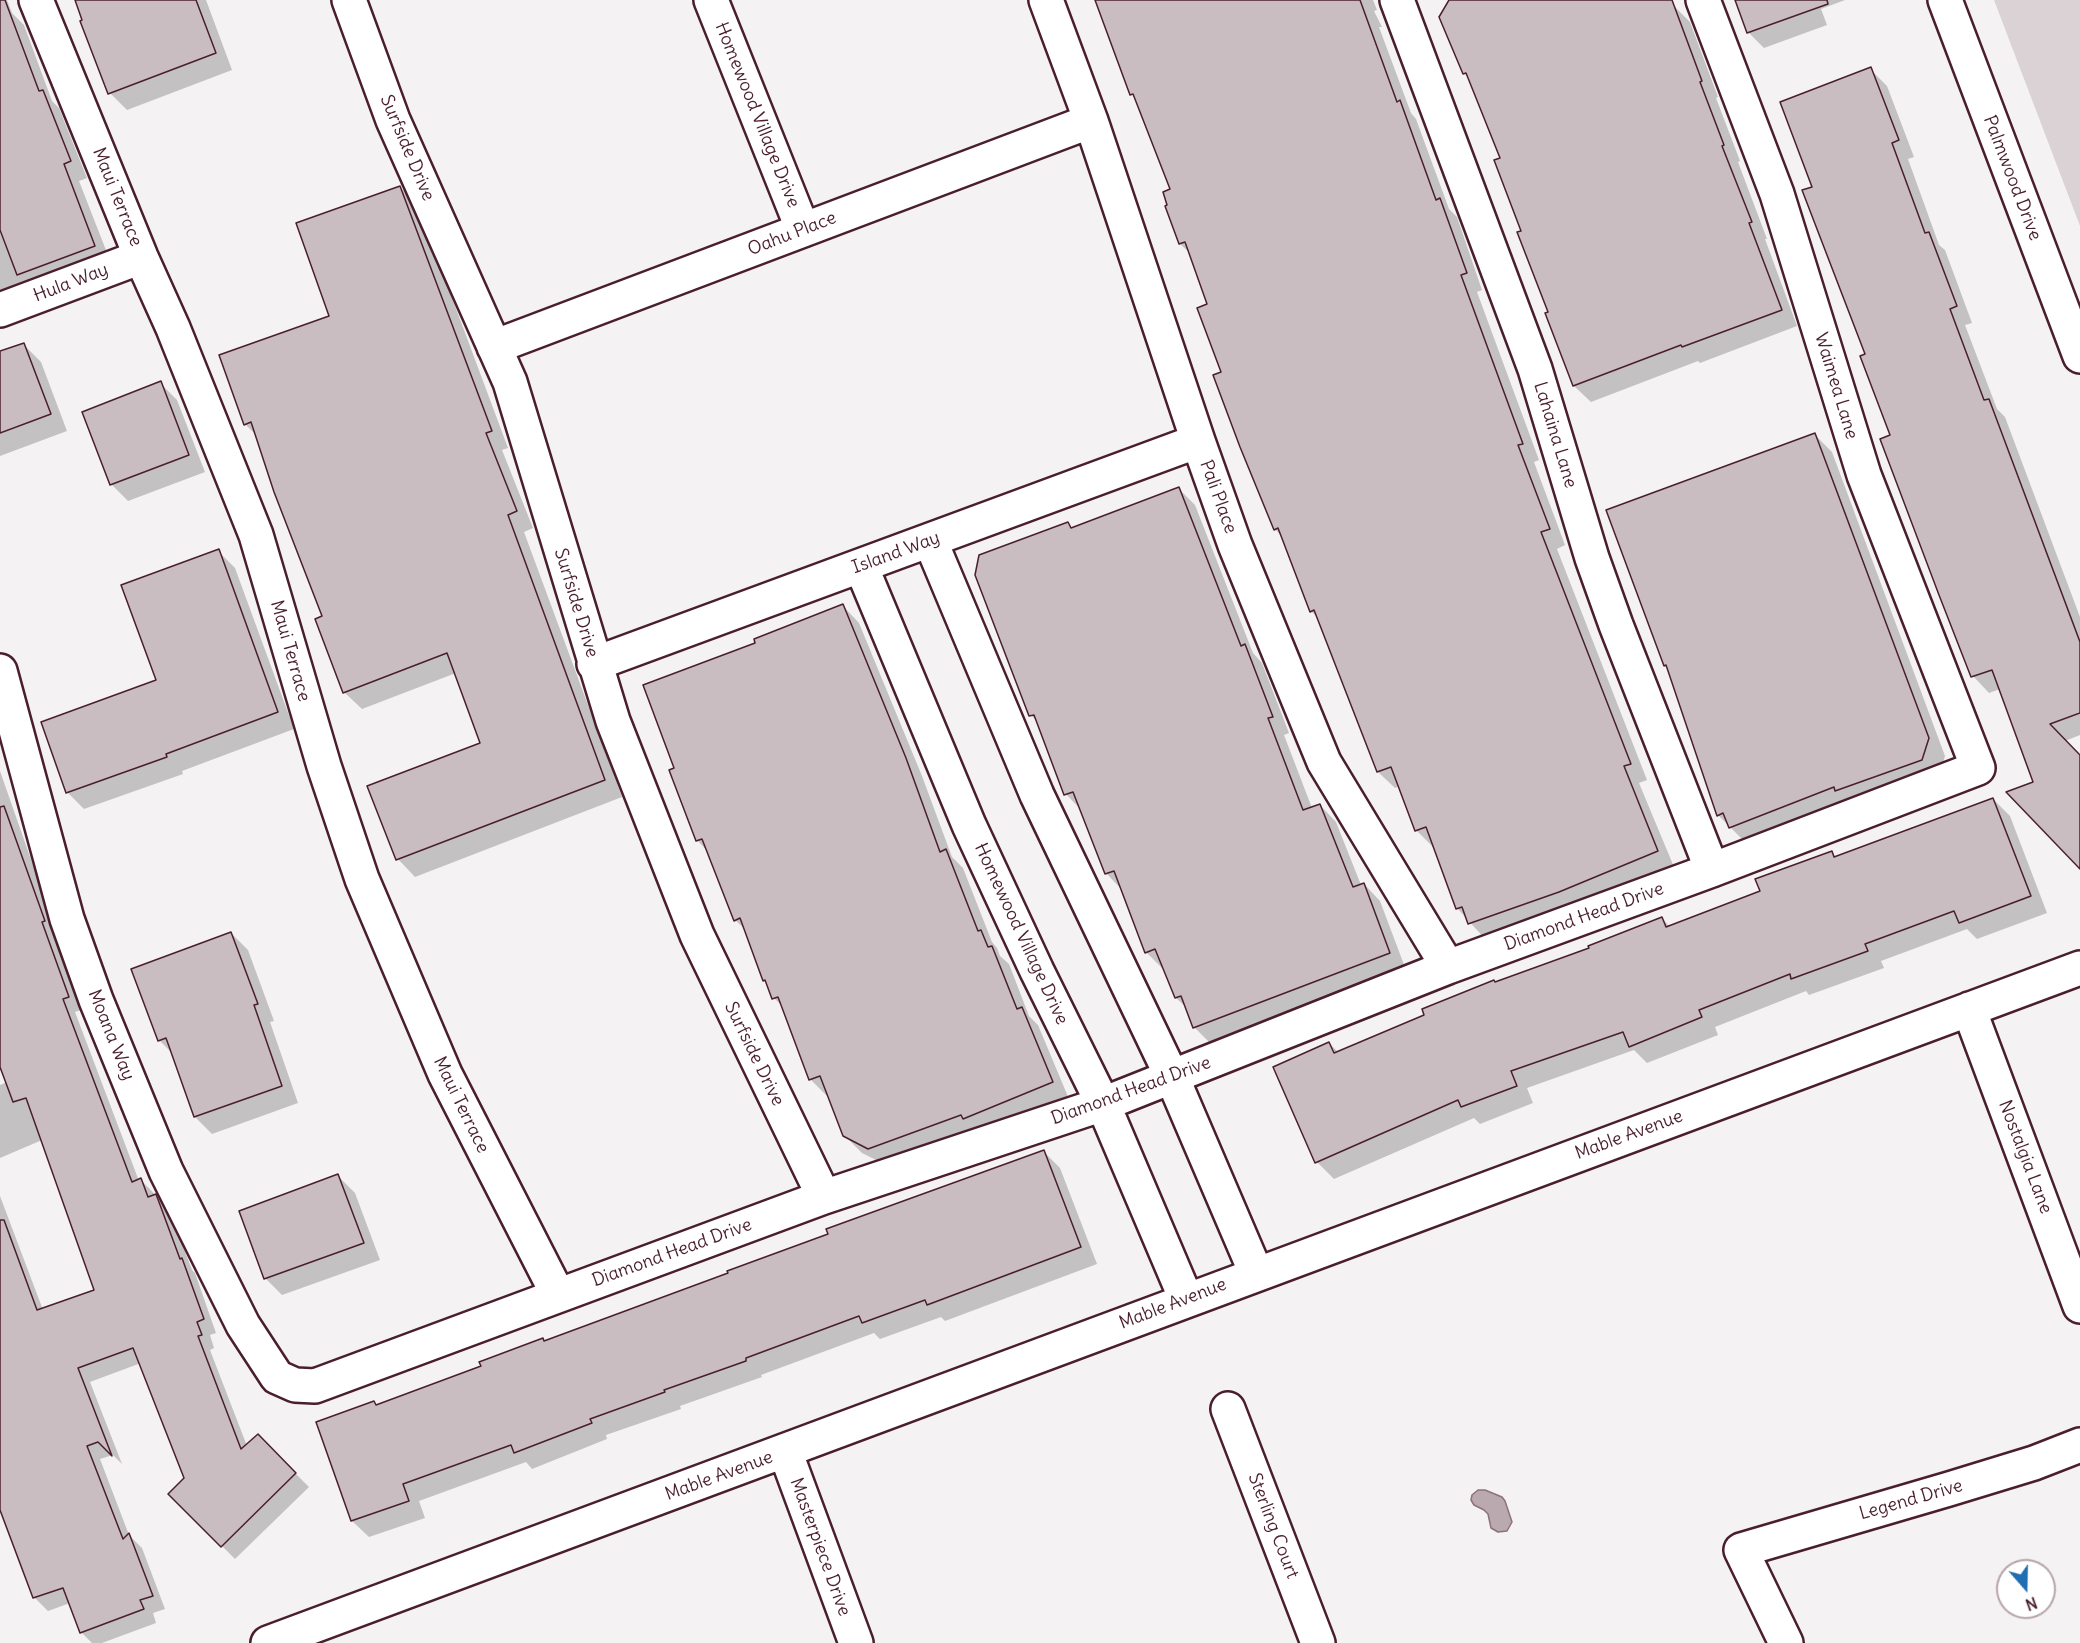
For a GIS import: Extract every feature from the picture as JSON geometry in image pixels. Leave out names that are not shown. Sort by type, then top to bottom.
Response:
[{"type":"street","name":"Maui Terrace","points":[[36,0],[141,257],[173,328],[256,535],[324,766],[362,879],[445,1074],[558,1295]]},
{"type":"street","name":"Surfside Drive","points":[[349,0],[393,120],[510,382],[613,721],[697,935],[824,1197]]},
{"type":"street","name":"Homewood Village Drive","points":[[711,0],[802,230]]},
{"type":"street","name":"Pali Place","points":[[1046,0],[1091,121],[1198,441],[1235,544],[1324,762],[1448,967]]},
{"type":"street","name":"Lahaina Lane","points":[[1396,0],[1535,369],[1592,558],[1616,625],[1712,870]]},
{"type":"street","name":"Waimea Lane","points":[[1703,0],[1777,194],[1864,475],[1978,768]]},
{"type":"street","name":"Palmwood Drive","points":[[1945,0],[2080,356]]},
{"type":"street","name":"Oahu Place","points":[[494,347],[1091,121]]},
{"type":"street","name":"Hula Way","points":[[0,310],[141,257]]},
{"type":"street","name":"Island Way","points":[[594,664],[1198,441]]},
{"type":"street","points":[[930,540],[1037,795],[1172,1077],[1256,1273]]},
{"type":"street","name":"Homewood Village Drive","points":[[861,566],[969,825],[1037,971],[1103,1104],[1186,1299]]},
{"type":"street","name":"Moana Way","points":[[0,671],[67,919],[96,1000],[166,1171],[243,1325],[277,1377]]},
{"type":"street","name":"Diamond Head Drive","points":[[277,1377],[295,1385],[315,1386],[824,1197],[1103,1104],[1448,967],[1712,870],[1978,768]]},
{"type":"street","name":"Mable Avenue","points":[[268,1643],[1186,1299],[2080,968]]},
{"type":"street","name":"Nostalgia Lane","points":[[1969,1009],[2080,1306]]},
{"type":"street","name":"Sterling Court","points":[[1228,1409],[1318,1643]]},
{"type":"street","name":"Legend Drive","points":[[1786,1643],[1741,1550],[1949,1490],[2034,1463],[2080,1445]]},
{"type":"street","name":"Masterpiece Drive","points":[[785,1451],[856,1643]]},
{"type":"shaded area","points":[[1994,0],[2080,0],[2080,226]]},
{"type":"shaded area","points":[[1478,1490],[1485,1490],[1502,1497],[1505,1501],[1512,1522],[1507,1531],[1498,1532],[1491,1528],[1488,1514],[1474,1505],[1471,1500],[1472,1495]]},
{"type":"building","points":[[0,0],[5,0],[39,91],[43,90],[71,161],[64,164],[95,246],[17,275],[0,230]]},
{"type":"building","points":[[75,0],[196,0],[216,53],[108,94],[80,21],[82,20]]},
{"type":"building","points":[[1095,0],[1360,0],[1397,102],[1400,100],[1436,200],[1440,198],[1467,273],[1461,275],[1523,444],[1518,445],[1550,529],[1541,532],[1631,764],[1624,766],[1658,851],[1559,892],[1468,924],[1462,907],[1456,909],[1426,827],[1415,831],[1391,767],[1377,772],[1314,610],[1310,612],[1278,528],[1274,530],[1240,447],[1213,375],[1221,372],[1197,308],[1207,304],[1185,242],[1179,244],[1165,206],[1167,205],[1163,192],[1170,189],[1133,94],[1130,95]]},
{"type":"building","points":[[1449,0],[1672,0],[1724,145],[1722,146],[1752,222],[1749,223],[1782,310],[1573,386],[1517,232],[1521,231],[1494,160],[1500,158],[1466,73],[1463,74],[1439,17]]},
{"type":"building","points":[[1735,0],[1827,0],[1828,4],[1747,33]]},
{"type":"building","points":[[1871,67],[1899,140],[1892,143],[1925,233],[1929,232],[1957,306],[1950,309],[1984,400],[1989,399],[2080,642],[2080,713],[2050,724],[2080,755],[2080,869],[2006,792],[2033,782],[1992,670],[1971,677],[1939,595],[1880,439],[1890,435],[1860,356],[1865,354],[1802,190],[1812,187],[1780,102]]},
{"type":"building","points":[[400,186],[492,431],[486,433],[517,511],[508,515],[605,780],[396,860],[367,786],[480,743],[447,653],[343,693],[315,619],[322,616],[274,492],[251,422],[244,425],[219,355],[329,316],[296,223]]},
{"type":"building","points":[[24,343],[51,414],[0,433],[0,351]]},
{"type":"building","points":[[161,381],[189,455],[110,485],[82,412]]},
{"type":"building","points":[[1815,433],[1929,738],[1922,760],[1835,791],[1834,787],[1729,828],[1723,813],[1717,816],[1666,665],[1664,666],[1606,510]]},
{"type":"building","points":[[1179,487],[1241,646],[1245,644],[1273,717],[1268,718],[1303,810],[1320,804],[1353,887],[1364,883],[1390,953],[1193,1028],[1181,996],[1175,998],[1155,949],[1145,953],[1114,871],[1105,874],[1073,792],[1064,795],[1034,715],[1029,716],[975,575],[979,555],[1068,522],[1071,528]]},
{"type":"building","points":[[219,549],[278,712],[166,754],[167,757],[66,793],[41,722],[156,680],[121,585]]},
{"type":"building","points":[[843,604],[906,758],[940,852],[946,849],[978,931],[981,930],[988,947],[992,946],[1017,1009],[1022,1007],[1053,1082],[963,1119],[961,1115],[868,1149],[843,1136],[820,1076],[809,1080],[778,997],[772,999],[765,980],[763,981],[740,918],[734,921],[702,839],[696,841],[669,770],[674,768],[643,685],[755,643],[754,639]]},
{"type":"building","points":[[1993,798],[2031,896],[1959,923],[1954,911],[1865,944],[1868,951],[1791,979],[1790,974],[1699,1010],[1702,1017],[1629,1047],[1623,1032],[1511,1071],[1517,1086],[1461,1107],[1458,1100],[1315,1163],[1273,1067],[1329,1042],[1334,1053],[1424,1015],[1422,1009],[1494,980],[1495,982],[1589,948],[1588,946],[1662,917],[1666,927],[1760,891],[1755,879],[1832,851],[1834,857]]},
{"type":"building","points":[[4,806],[69,997],[63,999],[132,1182],[141,1178],[148,1197],[156,1194],[180,1259],[182,1258],[204,1319],[197,1322],[202,1335],[198,1336],[241,1449],[258,1434],[296,1473],[221,1547],[168,1494],[184,1478],[133,1348],[78,1368],[112,1456],[98,1442],[87,1446],[123,1539],[129,1533],[153,1596],[140,1600],[144,1609],[80,1633],[63,1588],[33,1598],[0,1510],[0,1220],[4,1220],[37,1310],[94,1290],[26,1098],[13,1102],[0,1067],[0,807]]},
{"type":"building","points":[[231,932],[258,1004],[254,1005],[282,1086],[194,1117],[166,1038],[158,1041],[131,969]]},
{"type":"building","points":[[1044,1150],[1081,1247],[927,1305],[925,1300],[862,1323],[859,1316],[590,1419],[592,1423],[514,1453],[511,1445],[403,1484],[409,1501],[351,1521],[316,1422],[374,1401],[376,1405],[481,1366],[479,1362],[543,1338],[544,1341],[728,1273],[727,1271],[828,1234],[826,1229]]},
{"type":"building","points":[[338,1174],[364,1243],[264,1279],[239,1211]]}]
